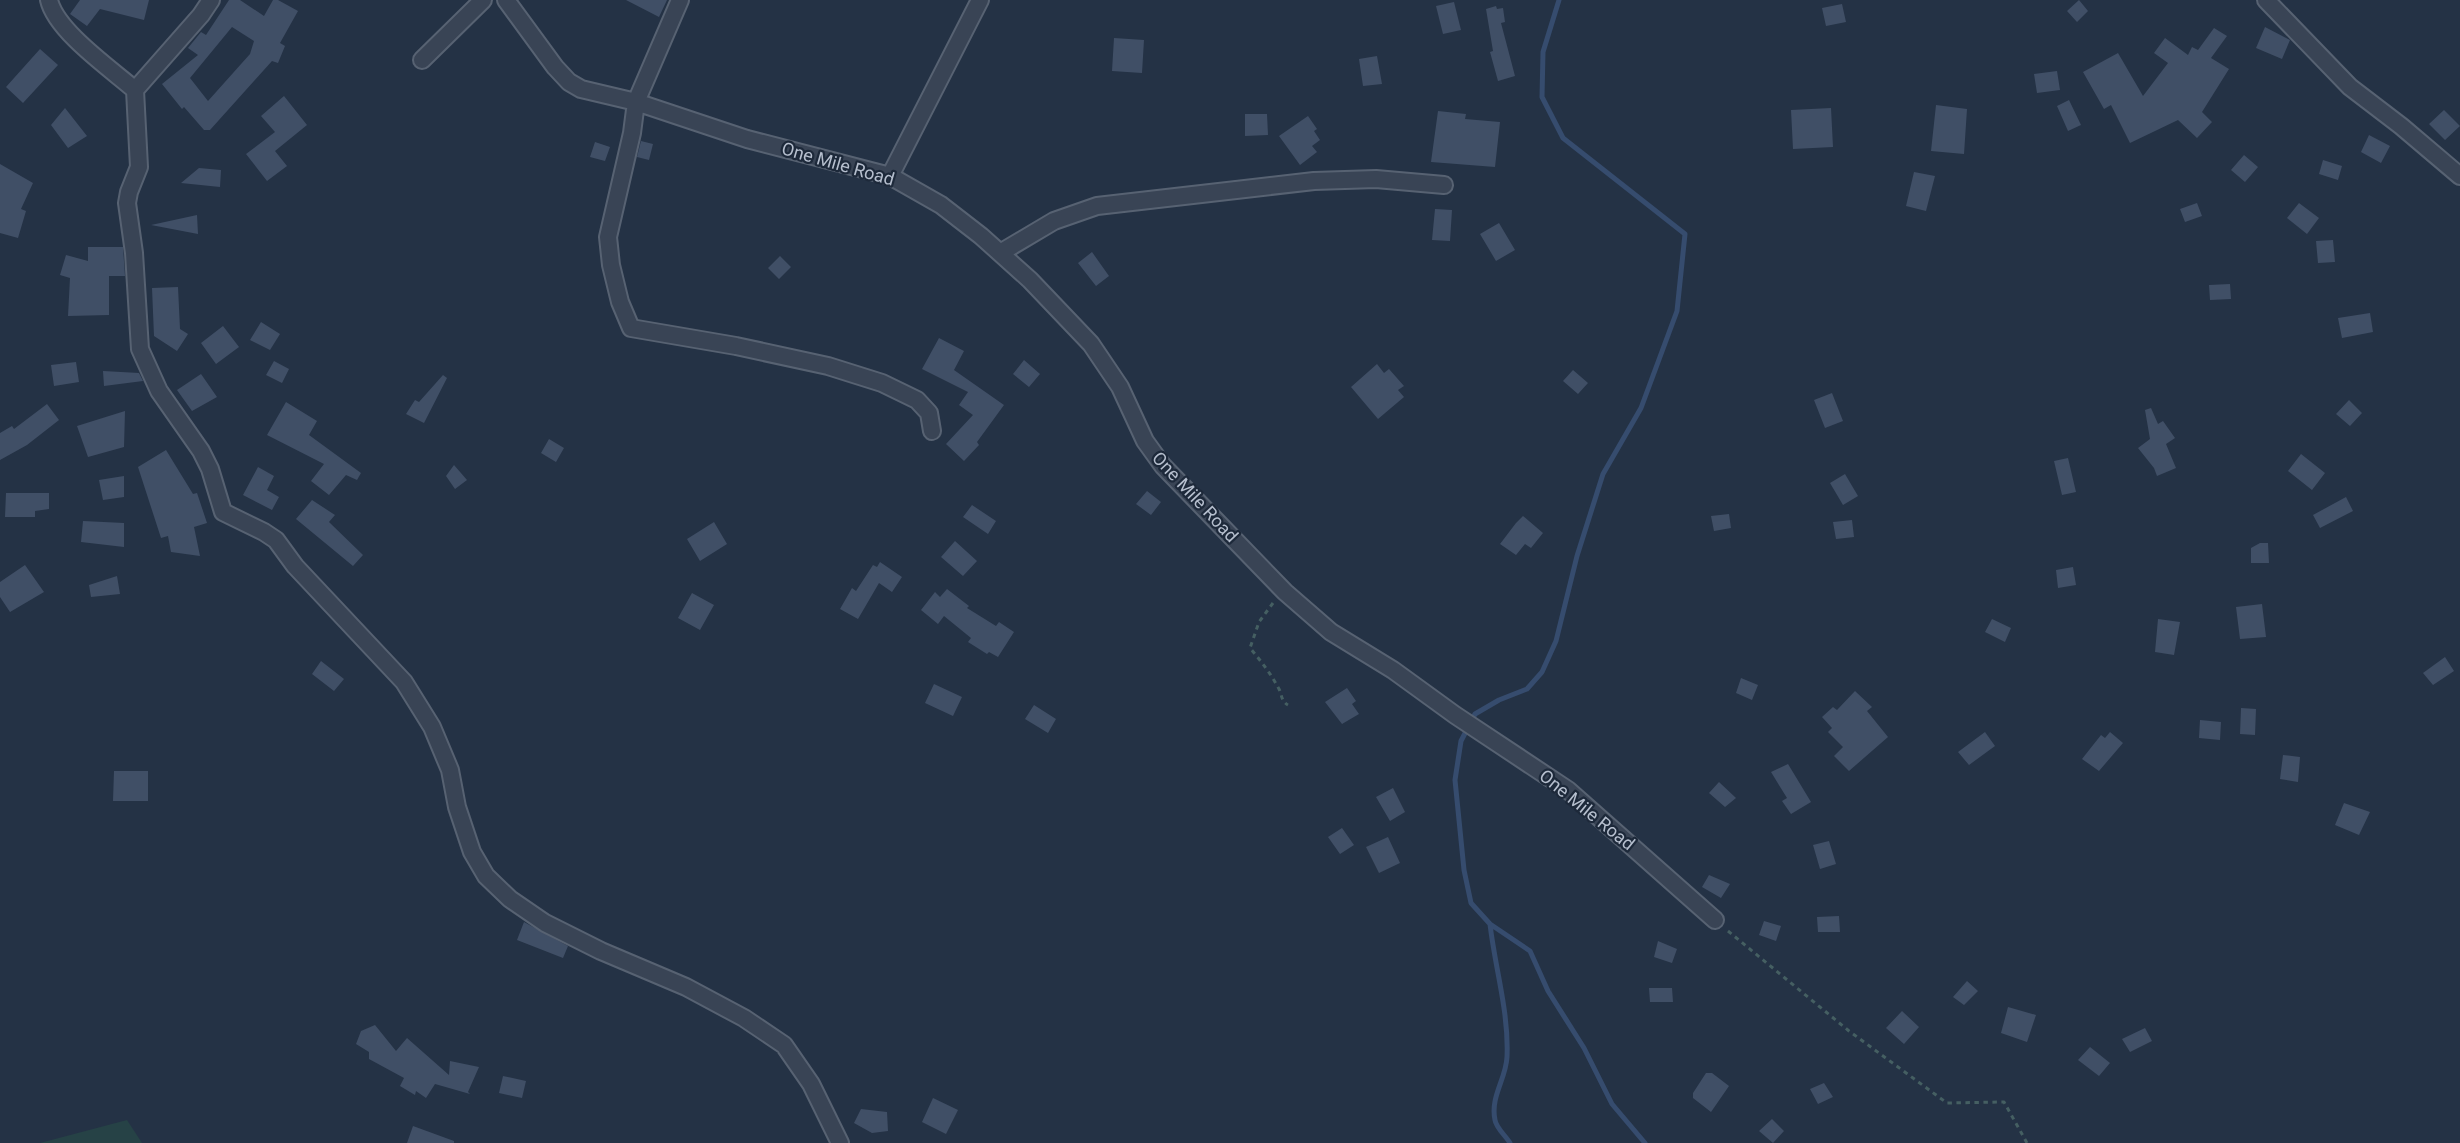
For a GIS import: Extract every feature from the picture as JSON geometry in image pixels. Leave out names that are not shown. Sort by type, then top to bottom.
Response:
[{"type":"street","points":[[49,0],[54,15],[76,39],[135,90]]},
{"type":"street","points":[[211,0],[201,15],[135,90],[139,167],[127,203],[134,253],[140,349],[159,391],[201,451],[210,469],[224,513],[276,540],[295,566],[404,682],[432,727],[450,770],[457,807],[472,852],[486,876],[510,899],[545,923],[601,951],[686,987],[744,1018],[784,1045],[811,1084],[840,1143]]},
{"type":"street","points":[[422,60],[483,0]]},
{"type":"street","name":"One Mile Road","points":[[506,0],[555,67],[569,82],[581,89],[636,102],[747,139],[890,176],[941,205],[1030,280],[1091,344],[1120,387],[1144,441],[1163,466],[1286,592],[1331,632],[1393,670],[1455,715],[1568,790],[1715,921]]},
{"type":"street","points":[[680,0],[636,102],[632,133],[608,237],[611,265],[618,293],[631,328],[736,346],[828,366],[882,383],[917,400],[929,413],[932,432]]},
{"type":"street","points":[[890,176],[980,0]]},
{"type":"street","points":[[2266,0],[2350,87],[2460,176]]},
{"type":"street","points":[[1000,253],[1054,221],[1097,206],[1314,181],[1376,179],[1444,186]]},
{"type":"path","points":[[1286,592],[1263,615],[1250,648],[1261,660],[1280,691],[1283,702],[1288,705]]},
{"type":"path","points":[[1715,921],[1849,1031],[1947,1103],[2004,1102],[2027,1143]]},
{"type":"green space","points":[[127,1120],[142,1143],[40,1143]]},
{"type":"building","points":[[80,0],[149,0],[144,20],[100,9],[87,26],[70,14]]},
{"type":"building","points":[[229,0],[240,0],[264,16],[273,0],[278,0],[298,11],[280,43],[285,46],[278,63],[272,61],[210,130],[204,130],[184,107],[182,109],[162,84],[198,55],[188,48],[201,32],[206,35]],"holes":[[[232,27],[254,41],[250,54],[208,101],[190,78]]]},
{"type":"building","points":[[626,0],[667,0],[659,17]]},
{"type":"building","points":[[2079,0],[2088,11],[2077,22],[2067,11]]},
{"type":"building","points":[[1454,2],[1461,30],[1443,34],[1436,6]]},
{"type":"building","points":[[1842,4],[1846,22],[1826,26],[1822,8]]},
{"type":"building","points":[[1496,6],[1497,9],[1503,8],[1505,22],[1501,23],[1515,76],[1498,81],[1490,52],[1493,51],[1486,9]]},
{"type":"building","points":[[2265,27],[2290,40],[2282,59],[2256,48]]},
{"type":"building","points":[[2214,28],[2227,36],[2211,58],[2229,69],[2202,112],[2212,122],[2197,138],[2178,120],[2130,143],[2111,105],[2104,109],[2083,72],[2118,53],[2143,96],[2168,63],[2154,53],[2165,38],[2188,55],[2192,47],[2198,50]]},
{"type":"building","points":[[1114,38],[1144,40],[1142,73],[1112,71]]},
{"type":"building","points":[[40,49],[58,65],[23,103],[6,87]]},
{"type":"building","points":[[1377,56],[1382,84],[1363,86],[1359,59]]},
{"type":"building","points":[[2057,71],[2060,90],[2037,93],[2034,74]]},
{"type":"building","points":[[284,96],[307,125],[275,151],[287,166],[267,181],[246,154],[275,132],[261,116]]},
{"type":"building","points":[[2069,100],[2081,125],[2068,131],[2057,106]]},
{"type":"building","points":[[1936,105],[1967,109],[1964,154],[1931,151]]},
{"type":"building","points":[[65,108],[87,136],[68,148],[51,125]]},
{"type":"building","points":[[1831,108],[1833,147],[1793,149],[1791,110]]},
{"type":"building","points":[[2444,110],[2460,126],[2445,140],[2429,124]]},
{"type":"building","points":[[1438,111],[1466,114],[1465,119],[1500,122],[1495,167],[1431,162]]},
{"type":"building","points":[[1245,114],[1267,114],[1268,135],[1245,136]]},
{"type":"building","points":[[1308,116],[1317,129],[1314,131],[1320,140],[1312,146],[1317,152],[1300,165],[1279,136]]},
{"type":"building","points":[[2369,135],[2390,146],[2381,163],[2361,152]]},
{"type":"building","points":[[641,141],[653,144],[649,160],[637,157]]},
{"type":"building","points":[[595,142],[610,147],[605,161],[590,157]]},
{"type":"building","points":[[2244,155],[2258,167],[2245,182],[2231,170]]},
{"type":"building","points":[[2323,160],[2342,166],[2338,180],[2319,174]]},
{"type":"building","points":[[0,164],[33,183],[21,209],[26,211],[18,238],[0,233]]},
{"type":"building","points":[[199,168],[221,170],[220,187],[181,183]]},
{"type":"building","points":[[1914,172],[1935,176],[1926,211],[1906,206]]},
{"type":"building","points":[[2197,203],[2202,216],[2185,222],[2180,209]]},
{"type":"building","points":[[2299,203],[2319,218],[2307,234],[2287,218]]},
{"type":"building","points":[[1435,209],[1452,210],[1450,241],[1432,240]]},
{"type":"building","points":[[197,215],[198,234],[151,225]]},
{"type":"building","points":[[1499,223],[1515,250],[1496,261],[1480,234]]},
{"type":"building","points":[[2333,240],[2335,262],[2318,263],[2316,241]]},
{"type":"building","points":[[88,247],[123,247],[125,276],[109,276],[109,315],[68,316],[70,278],[60,275],[66,255],[88,261]]},
{"type":"building","points":[[1092,252],[1109,276],[1096,286],[1078,263]]},
{"type":"building","points":[[780,256],[791,267],[779,279],[768,268]]},
{"type":"building","points":[[2230,284],[2231,299],[2210,300],[2209,285]]},
{"type":"building","points":[[178,287],[180,329],[188,334],[177,351],[154,336],[152,288]]},
{"type":"building","points":[[2370,313],[2373,332],[2342,338],[2338,318]]},
{"type":"building","points":[[261,322],[280,334],[270,350],[250,340]]},
{"type":"building","points":[[223,326],[239,347],[216,364],[201,343]]},
{"type":"building","points":[[939,338],[964,351],[954,370],[1004,405],[977,442],[979,445],[964,461],[946,444],[973,415],[959,405],[968,392],[922,369]]},
{"type":"building","points":[[1024,360],[1040,374],[1029,387],[1013,374]]},
{"type":"building","points":[[274,361],[289,369],[282,383],[266,375]]},
{"type":"building","points":[[76,362],[79,382],[54,386],[51,365]]},
{"type":"building","points":[[1377,364],[1384,373],[1389,369],[1404,386],[1398,390],[1404,397],[1378,419],[1351,387]]},
{"type":"building","points":[[1573,370],[1588,383],[1578,394],[1563,381]]},
{"type":"building","points":[[103,371],[139,373],[143,381],[104,386]]},
{"type":"building","points":[[201,374],[217,397],[192,411],[177,390]]},
{"type":"building","points":[[443,375],[447,378],[424,423],[406,414],[415,400],[419,402]]},
{"type":"building","points":[[1832,393],[1843,421],[1825,428],[1814,400]]},
{"type":"building","points":[[2349,400],[2362,413],[2350,426],[2336,414]]},
{"type":"building","points":[[286,402],[317,421],[309,435],[361,473],[357,480],[346,475],[329,495],[311,481],[324,464],[267,435]]},
{"type":"building","points":[[47,404],[59,420],[27,445],[0,460],[0,433],[12,426],[14,429]]},
{"type":"building","points":[[2151,408],[2158,424],[2163,421],[2175,438],[2166,444],[2176,468],[2157,476],[2154,468],[2138,448],[2150,439],[2145,410]]},
{"type":"building","points":[[125,411],[124,447],[88,457],[77,426]]},
{"type":"building","points":[[549,439],[564,448],[556,462],[541,453]]},
{"type":"building","points":[[166,450],[193,494],[197,493],[207,523],[194,527],[200,556],[171,552],[168,536],[161,538],[138,467]]},
{"type":"building","points":[[2301,454],[2325,473],[2312,490],[2288,471]]},
{"type":"building","points":[[2068,458],[2076,492],[2062,495],[2054,461]]},
{"type":"building","points":[[454,465],[467,480],[455,489],[446,476]]},
{"type":"building","points":[[258,467],[274,476],[267,490],[279,497],[272,510],[243,495]]},
{"type":"building","points":[[1845,474],[1858,496],[1843,505],[1830,483]]},
{"type":"building","points":[[124,476],[124,497],[103,500],[99,480]]},
{"type":"building","points":[[1147,491],[1161,502],[1151,515],[1136,504]]},
{"type":"building","points":[[6,493],[49,493],[49,509],[35,511],[35,517],[5,517]]},
{"type":"building","points":[[2346,497],[2353,511],[2320,528],[2313,515]]},
{"type":"building","points":[[312,500],[335,515],[329,522],[363,555],[353,566],[296,519]]},
{"type":"building","points":[[972,505],[996,521],[988,534],[963,517]]},
{"type":"building","points":[[1729,514],[1731,528],[1714,531],[1711,516]]},
{"type":"building","points":[[1523,516],[1543,533],[1531,548],[1525,544],[1516,555],[1500,544]]},
{"type":"building","points":[[1852,520],[1854,537],[1836,539],[1833,522]]},
{"type":"building","points":[[83,521],[124,523],[124,547],[81,542]]},
{"type":"building","points":[[714,522],[727,544],[700,561],[687,539]]},
{"type":"building","points":[[955,541],[977,561],[963,576],[941,557]]},
{"type":"building","points":[[2260,543],[2268,543],[2269,563],[2251,563],[2251,548]]},
{"type":"building","points":[[880,562],[902,577],[892,592],[879,583],[858,619],[840,609],[852,588],[856,591],[873,565],[877,567]]},
{"type":"building","points":[[25,565],[44,592],[10,612],[0,597],[0,582]]},
{"type":"building","points":[[2073,567],[2076,585],[2058,588],[2056,570]]},
{"type":"building","points":[[117,576],[120,594],[91,597],[89,585]]},
{"type":"building","points":[[947,589],[969,606],[967,608],[996,626],[999,622],[1014,632],[998,657],[989,652],[987,654],[968,642],[971,638],[944,616],[938,624],[921,610],[935,592],[940,597]]},
{"type":"building","points":[[692,593],[714,605],[700,630],[678,618]]},
{"type":"building","points":[[2262,604],[2266,637],[2240,639],[2236,607]]},
{"type":"building","points":[[1992,619],[2011,628],[2005,642],[1985,632]]},
{"type":"building","points":[[2158,619],[2180,622],[2174,655],[2155,652]]},
{"type":"building","points":[[2445,657],[2454,671],[2433,685],[2423,673]]},
{"type":"building","points":[[321,661],[344,679],[334,691],[312,674]]},
{"type":"building","points":[[1741,678],[1758,685],[1752,700],[1736,693]]},
{"type":"building","points":[[934,684],[962,697],[953,716],[925,703]]},
{"type":"building","points":[[1347,688],[1356,701],[1352,704],[1359,714],[1342,724],[1325,702]]},
{"type":"building","points":[[1855,691],[1872,707],[1867,711],[1888,737],[1849,771],[1834,756],[1843,747],[1828,732],[1832,728],[1822,717],[1833,707],[1837,710]]},
{"type":"building","points":[[1034,705],[1056,719],[1048,733],[1025,719]]},
{"type":"building","points":[[2241,708],[2256,709],[2255,735],[2240,734]]},
{"type":"building","points":[[2200,720],[2221,722],[2220,740],[2199,738]]},
{"type":"building","points":[[1985,732],[1995,746],[1969,765],[1958,752]]},
{"type":"building","points":[[2110,732],[2123,743],[2099,771],[2082,759],[2101,735],[2105,738]]},
{"type":"building","points":[[2283,755],[2300,757],[2298,782],[2280,779]]},
{"type":"building","points":[[1788,764],[1811,802],[1791,814],[1782,801],[1787,798],[1771,772]]},
{"type":"building","points":[[114,771],[148,771],[148,801],[113,801]]},
{"type":"building","points":[[1719,782],[1736,798],[1725,807],[1709,793]]},
{"type":"building","points":[[1393,788],[1405,812],[1390,821],[1376,797]]},
{"type":"building","points":[[2344,803],[2370,812],[2359,835],[2335,825]]},
{"type":"building","points":[[1342,828],[1354,845],[1340,854],[1328,837]]},
{"type":"building","points":[[1388,837],[1400,863],[1379,873],[1366,847]]},
{"type":"building","points":[[1829,841],[1836,864],[1820,869],[1813,845]]},
{"type":"building","points":[[1709,875],[1730,884],[1721,898],[1702,887]]},
{"type":"building","points":[[1839,916],[1840,932],[1818,932],[1817,917]]},
{"type":"building","points":[[1764,921],[1781,926],[1776,941],[1759,935]]},
{"type":"building","points":[[524,922],[568,946],[563,958],[517,940]]},
{"type":"building","points":[[1658,941],[1677,949],[1672,963],[1654,957]]},
{"type":"building","points":[[1967,981],[1978,991],[1964,1005],[1953,997]]},
{"type":"building","points":[[1649,988],[1672,988],[1673,1002],[1650,1002]]},
{"type":"building","points":[[2008,1007],[2036,1015],[2027,1042],[2001,1033]]},
{"type":"building","points":[[1902,1011],[1919,1027],[1904,1044],[1886,1028]]},
{"type":"building","points":[[375,1025],[396,1051],[407,1038],[449,1075],[450,1061],[479,1067],[468,1092],[470,1094],[435,1084],[426,1098],[416,1091],[415,1095],[400,1086],[404,1078],[369,1059],[369,1052],[356,1044],[361,1031]]},
{"type":"building","points":[[2145,1028],[2152,1041],[2130,1052],[2122,1039]]},
{"type":"building","points":[[2090,1047],[2110,1063],[2099,1076],[2078,1060]]},
{"type":"building","points":[[1706,1073],[1712,1073],[1729,1086],[1711,1112],[1693,1098],[1693,1093]]},
{"type":"building","points":[[503,1076],[526,1081],[522,1098],[499,1093]]},
{"type":"building","points":[[1824,1083],[1833,1097],[1818,1104],[1810,1089]]},
{"type":"building","points":[[933,1098],[958,1110],[946,1134],[922,1122]]},
{"type":"building","points":[[861,1109],[887,1112],[888,1131],[872,1133],[854,1123]]},
{"type":"building","points":[[1772,1119],[1784,1131],[1773,1143],[1759,1131]]},
{"type":"building","points":[[413,1126],[454,1141],[454,1143],[407,1143]]},
{"type":"waterway","points":[[1559,0],[1543,52],[1542,97],[1563,138],[1685,234],[1677,311],[1641,408],[1603,474],[1577,556],[1556,641],[1542,672],[1527,689],[1499,700],[1475,714],[1461,741],[1455,780],[1464,870],[1471,903],[1490,924],[1530,951],[1548,991],[1584,1048],[1612,1104],[1645,1143]]},
{"type":"waterway","points":[[1490,924],[1504,1007],[1507,1040],[1506,1065],[1496,1096],[1494,1112],[1497,1126],[1510,1143]]}]
